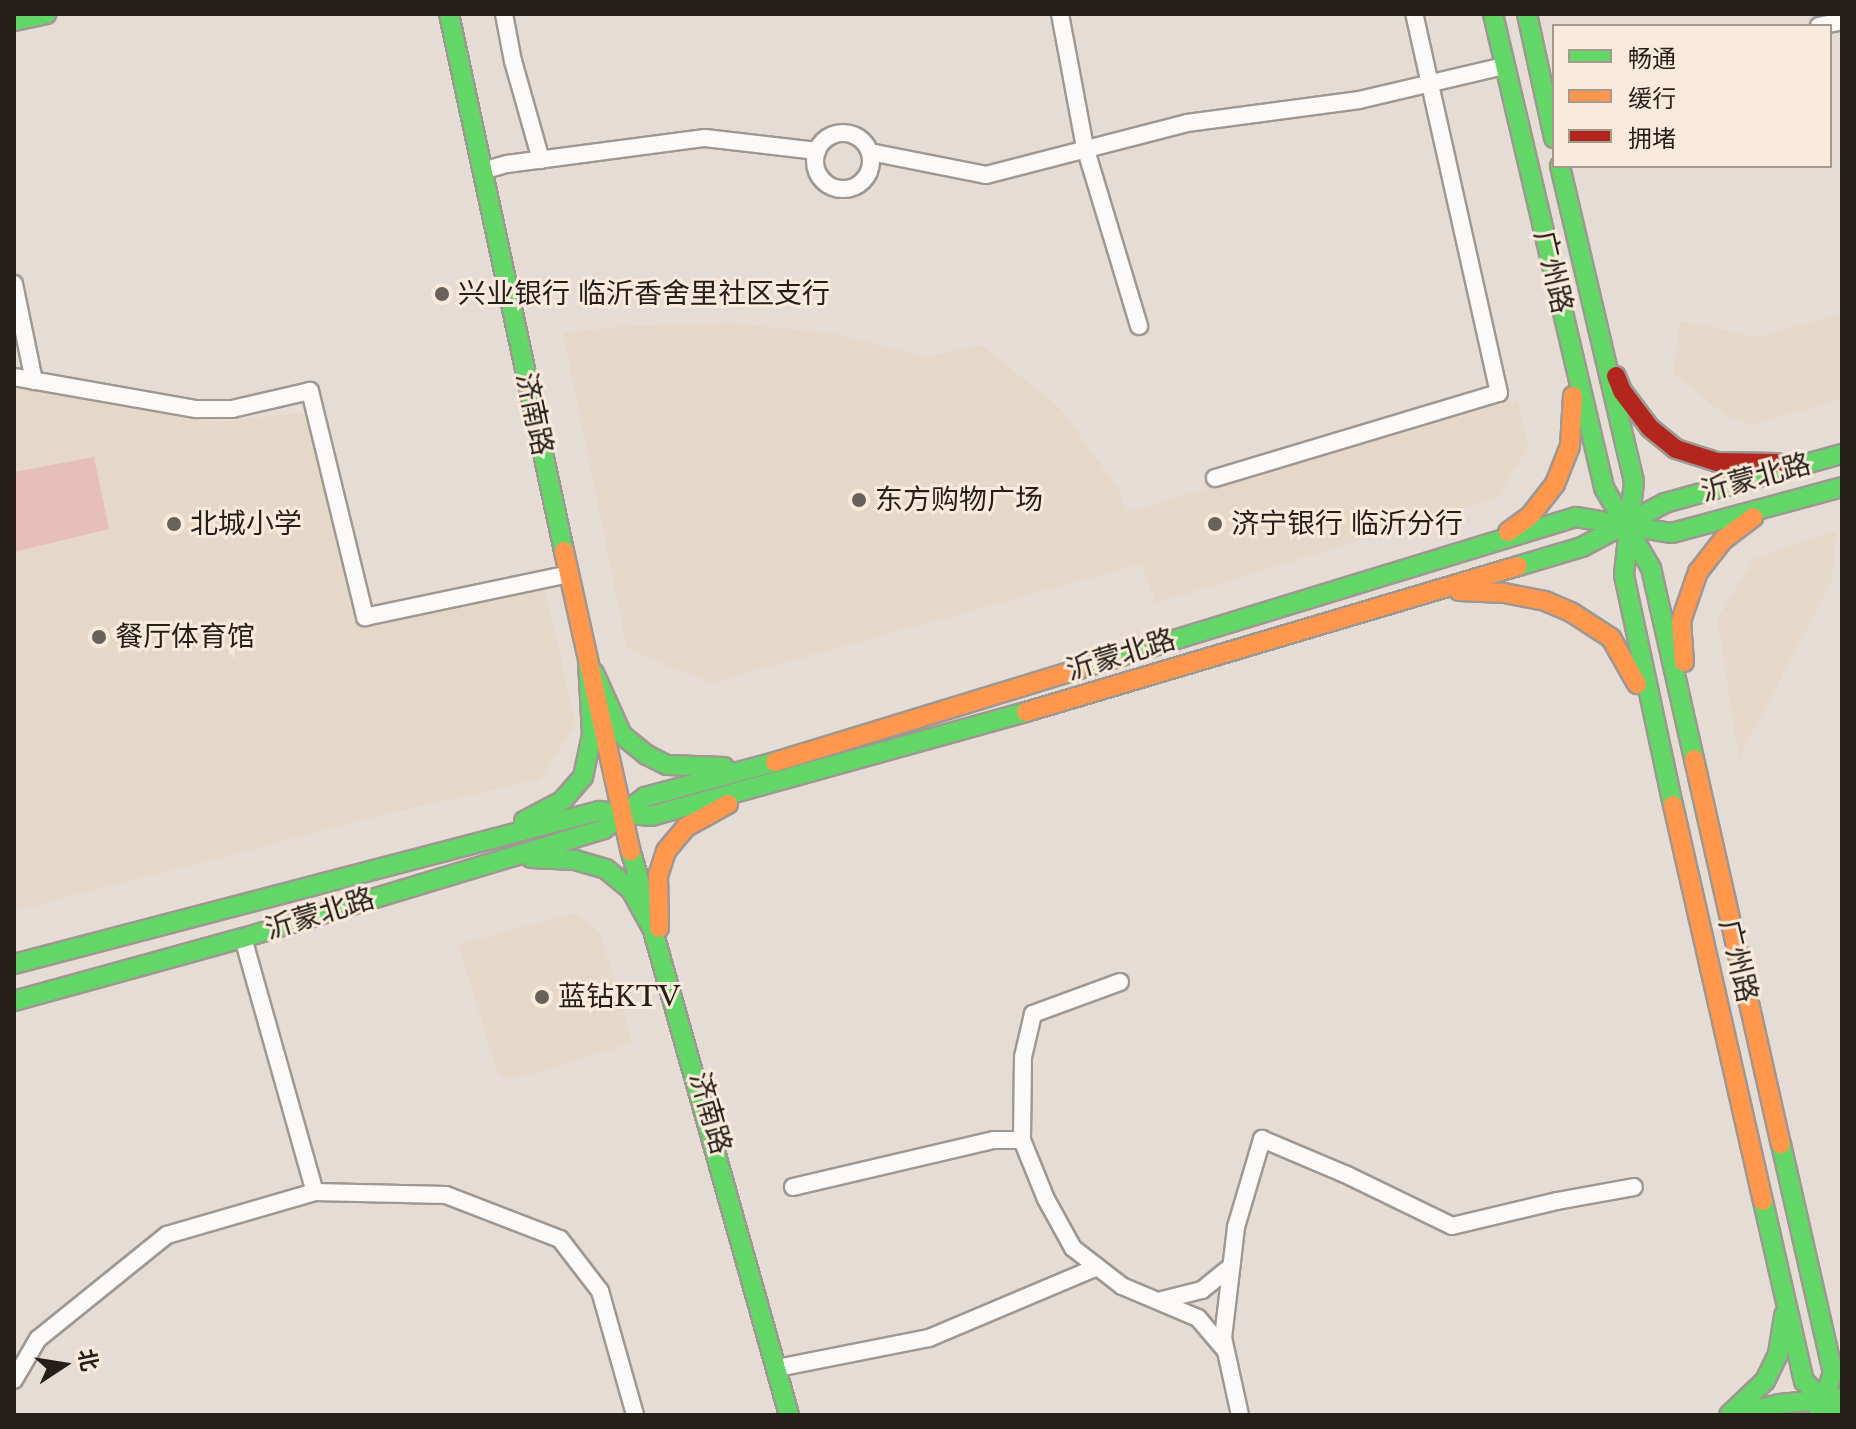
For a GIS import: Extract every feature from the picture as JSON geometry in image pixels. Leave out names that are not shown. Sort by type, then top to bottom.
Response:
[{"type":"main road","points":[[14,21],[46,14]]},
{"type":"main road","name":"济南路","points":[[449,14],[620,813],[638,852],[655,928],[789,1415]]},
{"type":"main road","name":"广州路","points":[[1493,14],[1604,488],[1651,568],[1833,1373],[1820,1407]]},
{"type":"main road","points":[[1527,14],[1549,88],[1552,118]]},
{"type":"main road","name":"广州路","points":[[1560,168],[1634,481],[1627,524],[1624,575],[1656,731],[1804,1381],[1820,1407],[1838,1415]]},
{"type":"main road","points":[[1593,316],[1622,391],[1650,428],[1676,449],[1717,462],[1760,464],[1820,461]]},
{"type":"main road","points":[[1498,539],[1530,516],[1555,484],[1570,446],[1574,406],[1565,326]]},
{"type":"main road","name":"沂蒙北路","points":[[763,775],[1115,687],[1582,547],[1665,503],[1842,454]]},
{"type":"main road","name":"沂蒙北路","points":[[14,1001],[243,938],[599,811],[651,816],[763,775],[1498,539],[1576,517],[1672,533],[1759,512],[1842,487]]},
{"type":"main road","points":[[1685,728],[1681,621],[1698,572],[1723,540],[1759,512]]},
{"type":"main road","points":[[1437,590],[1504,593],[1545,601],[1571,612],[1611,638],[1630,666],[1656,731]]},
{"type":"main road","points":[[588,660],[622,735],[647,755],[667,765],[763,775]]},
{"type":"main road","points":[[487,852],[562,801],[583,777],[592,735],[588,660]]},
{"type":"main road","points":[[655,928],[658,876],[666,851],[686,827],[763,775]]},
{"type":"main road","points":[[487,852],[547,857],[606,869],[631,890],[655,928]]},
{"type":"main road","name":"沂蒙北路","points":[[14,964],[487,852]]},
{"type":"main road","name":"济南路","points":[[655,928],[796,1415]]},
{"type":"main road","points":[[1729,1415],[1765,1381],[1778,1354],[1786,1305]]},
{"type":"main road","points":[[1817,1305],[1842,1341]]},
{"type":"main road","points":[[1786,1415],[1842,1398]]},
{"type":"main road","points":[[1736,1415],[1779,1404],[1820,1407]]},
{"type":"street","points":[[504,14],[513,61],[541,160]]},
{"type":"street","points":[[1060,14],[1085,147],[1139,326]]},
{"type":"street","points":[[1215,478],[1499,393],[1414,14]]},
{"type":"street","points":[[870,152],[986,175],[1187,123],[1359,100],[1504,66]]},
{"type":"street","points":[[841,132],[857,136],[870,152],[871,166],[865,178],[849,188],[839,189],[821,178],[816,167],[817,151],[822,143],[841,132]]},
{"type":"street","points":[[482,171],[705,138],[817,151]]},
{"type":"street","points":[[14,284],[34,381]]},
{"type":"street","points":[[14,377],[196,409],[232,409],[310,391],[365,617],[569,574]]},
{"type":"street","points":[[243,938],[315,1192]]},
{"type":"street","points":[[1120,982],[1033,1014],[1023,1057],[1022,1140],[1046,1199],[1073,1248],[1122,1286],[1162,1300],[1198,1318],[1226,1352]]},
{"type":"street","points":[[1240,1415],[1223,1338],[1236,1227],[1262,1139],[1345,1174],[1452,1226],[1557,1201],[1634,1187]]},
{"type":"street","points":[[793,1187],[994,1140],[1022,1140]]},
{"type":"street","points":[[14,1380],[38,1339],[167,1235],[315,1192],[446,1195],[560,1239],[600,1291],[635,1415]]},
{"type":"street","points":[[1162,1300],[1202,1290],[1232,1266]]},
{"type":"street","points":[[782,1367],[929,1338],[1097,1267]]},
{"type":"shaded area","points":[[1842,313],[1842,398],[1753,425],[1725,415],[1673,373],[1680,321],[1758,337]]},
{"type":"shaded area","name":"东方购物广场","points":[[728,323],[829,333],[926,357],[982,345],[1060,408],[1118,488],[1126,512],[1518,400],[1528,447],[1498,498],[1156,603],[1141,564],[710,683],[627,648],[563,333],[617,327]]},
{"type":"shaded area","points":[[14,383],[219,422],[307,412],[361,625],[544,588],[576,723],[541,779],[399,811],[14,911]]},
{"type":"shaded area","points":[[94,457],[109,529],[14,552],[14,472]]},
{"type":"shaded area","points":[[1837,530],[1831,583],[1739,758],[1717,619],[1754,559]]},
{"type":"shaded area","points":[[575,913],[600,932],[633,1043],[511,1080],[498,1074],[458,944]]},
{"type":"traffic: fast","points":[[14,21],[46,14]]},
{"type":"traffic: fast","points":[[449,14],[564,551]]},
{"type":"traffic: fast","points":[[1493,14],[1604,488],[1651,568],[1694,759]]},
{"type":"traffic: fast","points":[[1527,14],[1552,129]]},
{"type":"traffic: fast","points":[[1560,168],[1634,481],[1624,575],[1673,805]]},
{"type":"traffic: fast","points":[[1518,566],[1582,547],[1665,503],[1842,454]]},
{"type":"traffic: fast","points":[[1079,669],[1576,517],[1672,533],[1842,487]]},
{"type":"traffic: fast","points":[[524,821],[562,801],[583,777],[592,735],[588,660]]},
{"type":"traffic: fast","points":[[594,673],[622,735],[647,755],[667,765],[724,767]]},
{"type":"traffic: fast","points":[[14,964],[599,811],[651,816],[1026,712]]},
{"type":"traffic: fast","points":[[14,1001],[243,938],[604,829],[645,797],[775,762]]},
{"type":"traffic: fast","points":[[631,852],[789,1415]]},
{"type":"traffic: fast","points":[[531,858],[575,860],[606,869],[631,890],[652,928]]},
{"type":"traffic: fast","points":[[1781,1144],[1833,1373],[1818,1415]]},
{"type":"traffic: fast","points":[[1763,1201],[1804,1381],[1838,1415]]},
{"type":"traffic: fast","points":[[1729,1415],[1765,1381],[1778,1354],[1784,1315]]},
{"type":"traffic: fast","points":[[1736,1415],[1779,1404],[1842,1398]]},
{"type":"traffic: slow","points":[[1508,532],[1530,516],[1555,484],[1570,446],[1573,396]]},
{"type":"traffic: slow","points":[[1684,662],[1681,621],[1698,572],[1723,540],[1753,517]]},
{"type":"traffic: slow","points":[[564,551],[631,852]]},
{"type":"traffic: slow","points":[[1026,712],[1518,566]]},
{"type":"traffic: slow","points":[[1459,591],[1504,593],[1545,601],[1571,612],[1611,638],[1637,684]]},
{"type":"traffic: slow","points":[[775,762],[1079,669]]},
{"type":"traffic: slow","points":[[1694,759],[1781,1144]]},
{"type":"traffic: slow","points":[[659,928],[658,876],[666,851],[686,827],[728,804]]},
{"type":"traffic: slow","points":[[1673,805],[1763,1201]]},
{"type":"traffic: jam","points":[[1616,376],[1622,391],[1650,428],[1676,449],[1717,462],[1777,463]]},
{"type":"place","name":"兴业银行 临沂香舍里社区支行","points":[[442,294]]},
{"type":"place","name":"东方购物广场","points":[[859,500]]},
{"type":"place","name":"北城小学","points":[[174,524]]},
{"type":"place","name":"济宁银行 临沂分行","points":[[1215,524]]},
{"type":"place","name":"餐厅体育馆","points":[[99,637]]},
{"type":"place","name":"蓝钻KTV","points":[[542,997]]}]
